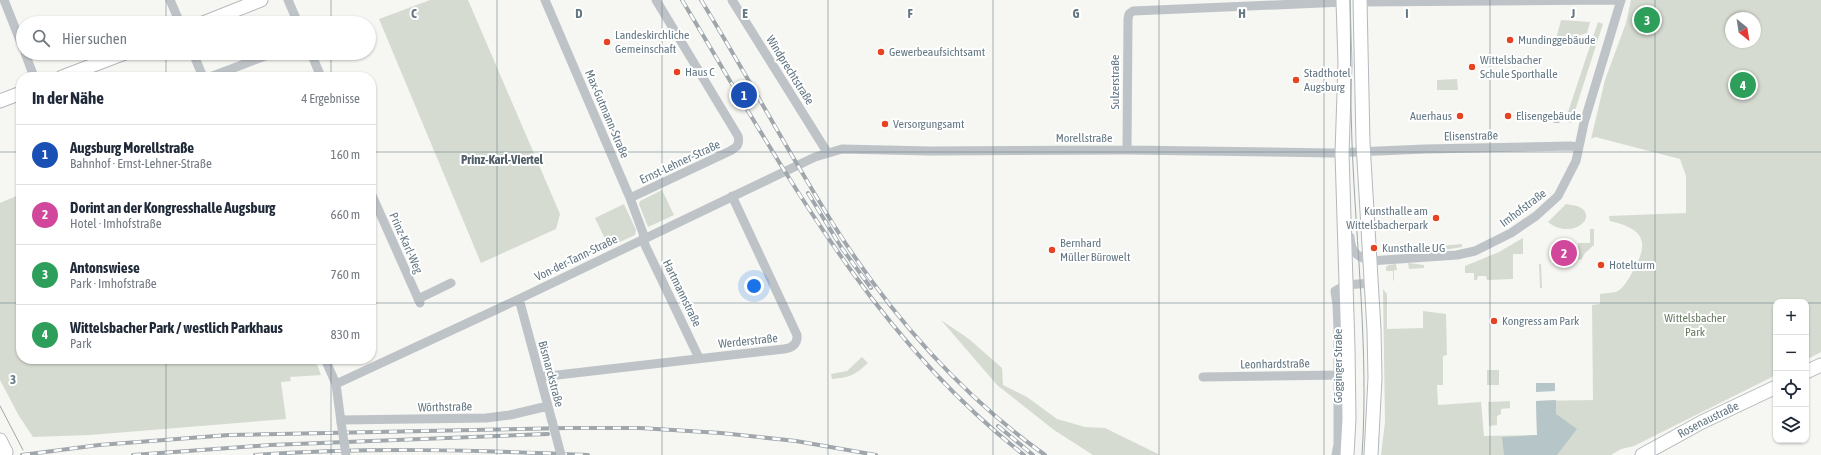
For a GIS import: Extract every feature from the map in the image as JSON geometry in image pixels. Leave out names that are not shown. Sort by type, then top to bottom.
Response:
[{"type":"main road","points":[[221,16],[261,0]]},
{"type":"main road","name":"Gögginger Straße","points":[[1343,1],[1345,64],[1342,159],[1346,285],[1343,375],[1345,455]]},
{"type":"main road","points":[[1360,1],[1364,152],[1375,378],[1371,455]]},
{"type":"main road","points":[[75,72],[107,60]]},
{"type":"main road","points":[[0,100],[16,95]]},
{"type":"main road","name":"Gögginger Straße","points":[[1345,455],[1357,393],[1356,349],[1350,298],[1346,285]]},
{"type":"main road","points":[[1808,371],[1821,365]]},
{"type":"main road","name":"Rosenaustraße","points":[[1642,455],[1702,422],[1773,388]]},
{"type":"main road","points":[[0,440],[6,452]]},
{"type":"street","points":[[4,0],[16,30]]},
{"type":"street","points":[[170,0],[177,16]]},
{"type":"street","points":[[288,0],[295,16]]},
{"type":"street","name":"Max-Gutmann-Straße","points":[[545,0],[630,198],[644,238]]},
{"type":"street","name":"Ernst-Lehner-Straße","points":[[630,198],[730,151],[737,147],[739,142],[738,136],[656,0]]},
{"type":"street","name":"Windprechtstraße","points":[[732,0],[827,152]]},
{"type":"street","name":"Sulzerstraße","points":[[1128,150],[1128,19],[1129,14],[1133,11],[1343,1]]},
{"type":"street","points":[[1360,1],[1621,1]]},
{"type":"street","name":"Imhofstraße","points":[[1370,260],[1457,255],[1475,251],[1498,240],[1536,216],[1558,196],[1576,161],[1584,123],[1621,1]]},
{"type":"street","points":[[28,60],[32,72]]},
{"type":"street","points":[[196,60],[201,72]]},
{"type":"street","points":[[223,72],[255,60]]},
{"type":"street","points":[[314,60],[319,72]]},
{"type":"street","name":"Elisenstraße","points":[[1364,152],[1523,146],[1579,147]]},
{"type":"street","name":"Morellstraße","points":[[827,152],[842,149],[1128,150],[1342,159]]},
{"type":"street","name":"Von-der-Tann-Straße","points":[[336,384],[519,299],[732,196],[827,152]]},
{"type":"street","points":[[1342,159],[1364,152]]},
{"type":"street","name":"Gögginger Straße","points":[[1342,159],[1348,201],[1352,249],[1360,257],[1370,260]]},
{"type":"street","name":"Werderstraße","points":[[540,376],[790,348],[797,340],[791,321],[732,196]]},
{"type":"street","name":"Prinz-Karl-Weg","points":[[376,204],[419,301],[451,283]]},
{"type":"street","name":"Hartmannstraße","points":[[644,238],[645,245],[699,358]]},
{"type":"street","points":[[1346,285],[1371,283]]},
{"type":"street","name":"Bismarckstraße","points":[[519,299],[561,455]]},
{"type":"street","points":[[327,364],[336,384],[346,455]]},
{"type":"street","name":"Leonhardstraße","points":[[1203,377],[1343,375]]},
{"type":"street","name":"Wörthstraße","points":[[341,421],[486,418],[510,415],[548,406]]},
{"type":"green space","points":[[430,0],[468,0],[560,214],[556,229],[481,263],[379,19]]},
{"type":"green space","name":"Wittelsbacher Park","points":[[1631,0],[1821,0],[1821,352],[1809,358],[1809,299],[1773,299],[1773,376],[1634,446],[1621,449],[1611,455],[1381,455],[1385,422],[1383,289],[1387,294],[1387,329],[1423,328],[1423,311],[1446,314],[1447,355],[1443,356],[1443,385],[1437,385],[1438,405],[1481,402],[1484,436],[1537,435],[1536,401],[1593,400],[1592,305],[1600,304],[1600,294],[1616,292],[1623,287],[1638,262],[1642,245],[1641,238],[1637,233],[1631,228],[1622,224],[1610,221],[1609,216],[1686,213],[1686,176],[1680,159],[1595,137],[1591,139],[1605,80],[1626,23]]},
{"type":"green space","points":[[1561,20],[1590,22],[1587,33],[1555,43]]},
{"type":"green space","points":[[1598,22],[1603,24],[1571,123],[1565,121]]},
{"type":"green space","points":[[1457,79],[1458,90],[1437,90],[1437,80]]},
{"type":"green space","points":[[662,190],[674,215],[648,227],[639,204],[640,201]]},
{"type":"green space","points":[[16,196],[16,364],[317,364],[321,375],[290,377],[291,381],[281,382],[286,419],[90,435],[33,437],[19,416],[0,380],[0,203]]},
{"type":"green space","points":[[624,204],[636,230],[635,235],[609,247],[595,218]]},
{"type":"green space","points":[[1566,204],[1579,207],[1585,212],[1586,217],[1584,222],[1579,226],[1565,229],[1556,227],[1548,222]]},
{"type":"green space","points":[[1590,229],[1594,229],[1594,245],[1585,253],[1581,260],[1578,259],[1578,243],[1590,243]]},
{"type":"green space","points":[[1523,238],[1523,254],[1513,254],[1513,279],[1487,280],[1486,276],[1478,276],[1477,280],[1474,280],[1474,273],[1465,273],[1465,266],[1499,252]]},
{"type":"green space","points":[[1462,244],[1462,247],[1450,249],[1405,252],[1405,249]]},
{"type":"green space","points":[[1408,263],[1424,265],[1424,268],[1409,269]]},
{"type":"green space","points":[[1396,264],[1397,270],[1394,270],[1393,281],[1393,271],[1386,271],[1386,267]]},
{"type":"green space","points":[[1539,264],[1541,264],[1542,288],[1540,288]]},
{"type":"green space","points":[[941,320],[969,339],[1002,368],[1003,385],[1027,397],[1057,419],[1085,427],[1105,428],[1160,455],[1093,455],[1054,430],[997,385]]},
{"type":"green space","points":[[862,357],[868,363],[859,371],[848,376],[832,379],[831,374],[847,371]]},
{"type":"green space","points":[[1487,370],[1499,370],[1499,385],[1487,385]]},
{"type":"green space","points":[[1510,401],[1510,408],[1501,409],[1501,414],[1497,416],[1497,425],[1489,426],[1488,402]]},
{"type":"shaded area","points":[[1553,112],[1563,118],[1559,123],[1554,123],[1550,118]]},
{"type":"shaded area","points":[[1536,383],[1555,383],[1555,391],[1536,392]]},
{"type":"shaded area","points":[[1556,400],[1556,414],[1577,429],[1557,455],[1504,455],[1502,437],[1537,435],[1536,401]]},
{"type":"tram line","points":[[1350,0],[1352,143],[1363,338],[1364,416],[1362,455]]},
{"type":"tram line","points":[[0,406],[23,450]]},
{"type":"railway","points":[[682,0],[793,184],[832,244],[874,302],[920,357],[969,408],[1024,455]]},
{"type":"railway","points":[[701,0],[835,227],[879,291],[903,322],[956,379],[1014,432],[1045,455]]},
{"type":"railway","points":[[808,193],[841,247],[871,288]]},
{"type":"railway","points":[[998,426],[1033,455]]},
{"type":"railway","points":[[22,455],[99,445],[229,435],[568,428],[640,428],[721,433],[796,441],[876,455]]},
{"type":"railway","points":[[133,455],[270,445],[548,434]]},
{"type":"railway","points":[[255,455],[297,452],[380,450],[588,455]]},
{"type":"place","name":"Antonswiese","points":[[1647,20]]},
{"type":"place","name":"Mundinggebäude","points":[[1510,40]]},
{"type":"place","name":"Landeskirchliche Gemeinschaft","points":[[607,42]]},
{"type":"place","name":"Gewerbeaufsichtsamt","points":[[881,52]]},
{"type":"place","name":"Wittelsbacher Schule Sporthalle","points":[[1472,67]]},
{"type":"place","name":"Haus C","points":[[677,72]]},
{"type":"place","name":"Stadthotel Augsburg","points":[[1296,80]]},
{"type":"place","name":"Wittelsbacher Park / westlich Parkhaus","points":[[1743,85]]},
{"type":"place","name":"Augsburg Morellstraße","points":[[744,95]]},
{"type":"place","name":"Auerhaus","points":[[1460,116]]},
{"type":"place","name":"Elisengebäude","points":[[1508,116]]},
{"type":"place","name":"Versorgungsamt","points":[[885,124]]},
{"type":"place","name":"Kunsthalle am Wittelsbacherpark","points":[[1436,218]]},
{"type":"place","name":"Kunsthalle UG","points":[[1374,248]]},
{"type":"place","name":"Bernhard Müller Bürowelt","points":[[1052,250]]},
{"type":"place","name":"Dorint an der Kongresshalle Augsburg","points":[[1564,253]]},
{"type":"place","name":"Hotelturm","points":[[1601,265]]},
{"type":"place","name":"Kongress am Park","points":[[1494,321]]},
{"type":"district","name":"Prinz-Karl-Viertel","points":[[502,159]]}]
